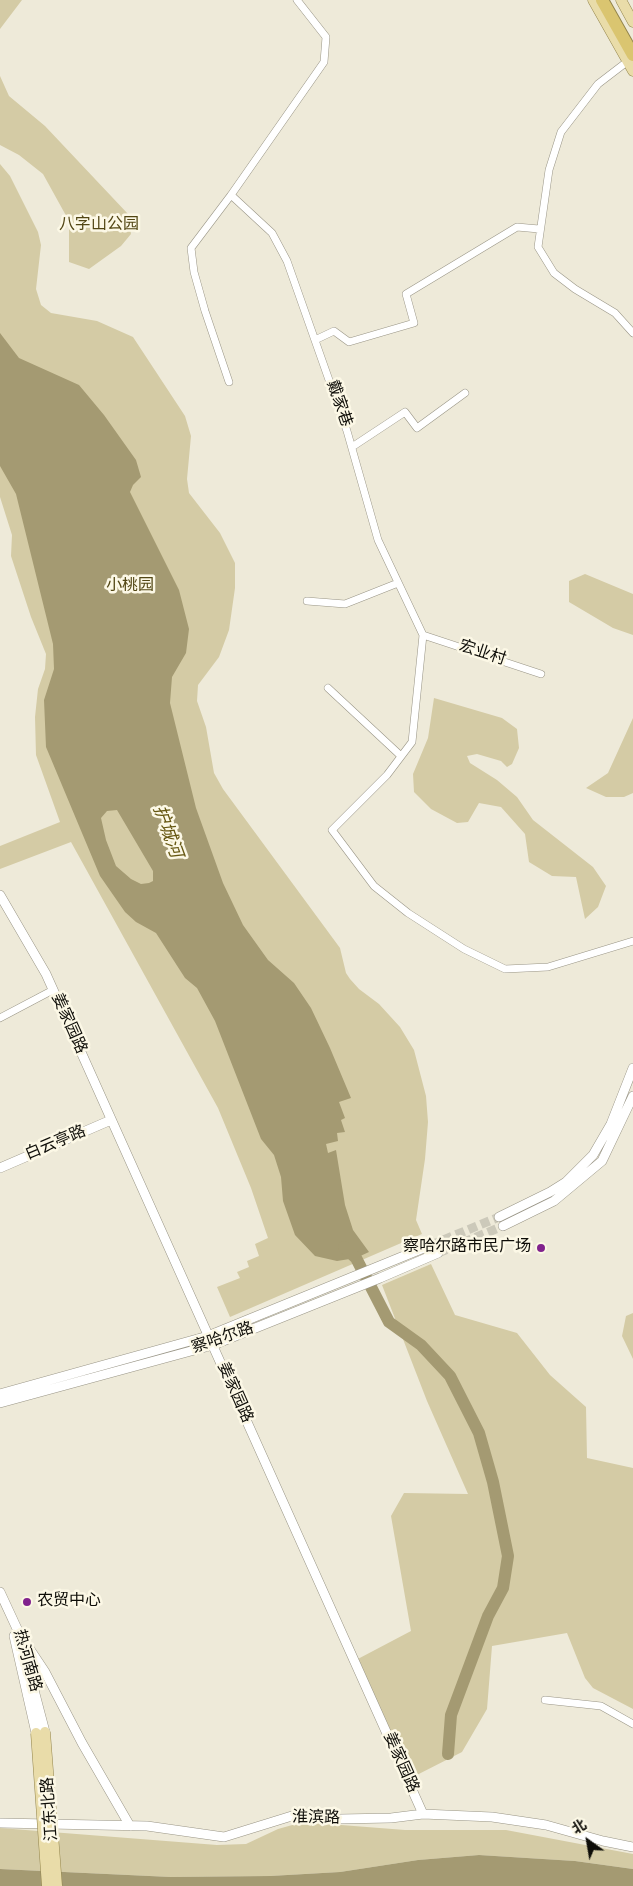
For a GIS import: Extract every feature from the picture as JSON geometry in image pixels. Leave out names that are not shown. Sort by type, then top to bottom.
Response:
[{"type":"highway","points":[[602,0],[630,58]]},
{"type":"highway","points":[[611,0],[633,40]]},
{"type":"main road","points":[[593,0],[630,58],[633,71]]},
{"type":"main road","points":[[621,0],[633,22]]},
{"type":"main road","name":"姜家园路","points":[[0,895],[53,990],[422,1814]]},
{"type":"main road","points":[[500,1217],[566,1182],[593,1155],[611,1124],[633,1068]]},
{"type":"main road","points":[[503,1226],[554,1201],[602,1161],[633,1096]]},
{"type":"main road","name":"白云亭路","points":[[0,1168],[111,1120]]},
{"type":"main road","name":"察哈尔路","points":[[0,1394],[208,1336],[431,1245]]},
{"type":"main road","name":"察哈尔路","points":[[0,1403],[213,1345],[438,1253]]},
{"type":"main road","name":"热河南路","points":[[0,1592],[19,1633],[41,1733]]},
{"type":"main road","name":"热河南路","points":[[0,1606],[14,1635],[41,1733]]},
{"type":"main road","points":[[19,1633],[45,1672],[82,1743],[130,1826]]},
{"type":"main road","name":"江东北路","points":[[41,1733],[47,1886]]},
{"type":"main road","name":"江东北路","points":[[41,1733],[57,1886]]},
{"type":"main road","name":"淮滨路","points":[[0,1823],[130,1826],[224,1838],[295,1815],[340,1819],[391,1818],[422,1814],[492,1817],[546,1825],[603,1841],[633,1846]]},
{"type":"street","points":[[229,382],[205,311],[194,272],[191,248],[231,195],[324,62],[326,37],[297,0]]},
{"type":"street","points":[[630,58],[598,84],[561,132],[549,170],[539,229],[538,247],[554,273],[575,289],[615,313],[633,334]]},
{"type":"street","name":"戴家巷","points":[[231,195],[274,238],[287,261],[352,447],[378,540],[423,635]]},
{"type":"street","points":[[315,340],[334,331],[349,342],[414,323],[406,294],[517,227],[539,229]]},
{"type":"street","points":[[352,447],[405,412],[417,428],[465,394]]},
{"type":"street","points":[[308,601],[345,604],[398,583]]},
{"type":"street","points":[[423,635],[412,742],[387,774],[332,830],[374,886],[401,908],[464,949],[505,969],[548,967],[626,945],[633,941]]},
{"type":"street","name":"宏业村","points":[[423,635],[541,674]]},
{"type":"street","points":[[328,688],[401,756]]},
{"type":"street","points":[[0,1018],[53,990]]},
{"type":"street","points":[[545,1700],[601,1706],[633,1724]]},
{"type":"green space","points":[[0,0],[22,0],[0,29]]},
{"type":"green space","name":"八字山公园","points":[[0,76],[9,96],[45,126],[128,214],[131,234],[121,246],[89,269],[69,262],[69,221],[43,174],[19,155],[0,145]]},
{"type":"green space","name":"小桃园","points":[[0,164],[10,176],[38,232],[41,245],[36,289],[41,305],[51,313],[97,321],[133,337],[185,416],[191,436],[187,479],[189,493],[220,533],[235,563],[235,588],[229,630],[219,657],[198,685],[197,701],[206,727],[214,773],[223,789],[340,948],[346,973],[350,979],[359,989],[379,1004],[400,1027],[414,1050],[426,1096],[428,1122],[425,1159],[416,1220],[422,1234],[230,1317],[217,1287],[240,1278],[237,1272],[249,1267],[247,1261],[259,1256],[255,1244],[268,1238],[251,1188],[218,1108],[71,842],[0,869],[0,846],[60,822],[36,755],[35,717],[38,689],[45,669],[46,654],[31,617],[11,556],[12,535],[0,497]]},
{"type":"green space","points":[[585,574],[633,594],[633,635],[613,628],[569,602],[569,581]]},
{"type":"green space","points":[[434,698],[502,718],[517,729],[519,748],[512,764],[507,767],[501,761],[477,754],[467,756],[470,763],[497,780],[517,797],[533,820],[593,867],[606,886],[598,907],[585,919],[576,877],[552,876],[529,862],[525,834],[501,807],[479,803],[468,822],[457,823],[431,809],[414,792],[413,774],[428,738]]},
{"type":"green space","points":[[633,718],[633,793],[624,797],[606,797],[586,788],[608,773]]},
{"type":"green space","points":[[431,1264],[455,1315],[517,1333],[550,1375],[586,1407],[587,1458],[633,1468],[633,1709],[593,1688],[585,1678],[567,1633],[492,1646],[487,1709],[462,1752],[407,1780],[354,1661],[411,1631],[391,1516],[404,1493],[468,1494],[427,1401],[382,1285]]},
{"type":"green space","points":[[633,1313],[633,1359],[622,1336],[626,1316]]},
{"type":"green space","points":[[303,1822],[405,1830],[506,1830],[633,1854],[633,1869],[575,1861],[479,1855],[418,1860],[340,1872],[270,1876],[171,1877],[0,1869],[0,1828],[217,1845],[246,1844],[278,1829]]},
{"type":"water","name":"护城河","points":[[0,333],[19,358],[79,385],[104,415],[136,460],[141,477],[133,485],[130,492],[179,590],[189,629],[186,653],[172,677],[170,703],[196,808],[223,883],[243,925],[268,960],[294,983],[311,1008],[351,1098],[339,1102],[345,1118],[341,1120],[345,1132],[337,1133],[338,1141],[326,1144],[328,1153],[336,1150],[345,1205],[353,1230],[369,1252],[356,1258],[337,1261],[315,1256],[295,1235],[283,1201],[281,1177],[274,1155],[261,1139],[215,1021],[197,988],[185,978],[156,933],[136,922],[125,912],[100,876],[46,747],[44,700],[54,669],[53,644],[16,494],[0,466]],"holes":[[[117,810],[153,871],[153,881],[141,884],[131,879],[116,866],[106,840],[101,818],[107,811]]]},
{"type":"water","points":[[479,1855],[575,1861],[633,1869],[633,1886],[0,1886],[0,1869],[171,1877],[270,1876],[340,1872],[418,1860]]},
{"type":"waterway","points":[[344,1247],[356,1258],[389,1322],[421,1345],[450,1376],[479,1433],[493,1482],[508,1556],[503,1588],[488,1616],[451,1715],[448,1754]]},
{"type":"tunnel","points":[[431,1245],[499,1217]]},
{"type":"tunnel","points":[[438,1253],[503,1226]]},
{"type":"place","name":"察哈尔路市民广场","points":[[541,1248]]},
{"type":"place","name":"农贸中心","points":[[27,1602]]}]
